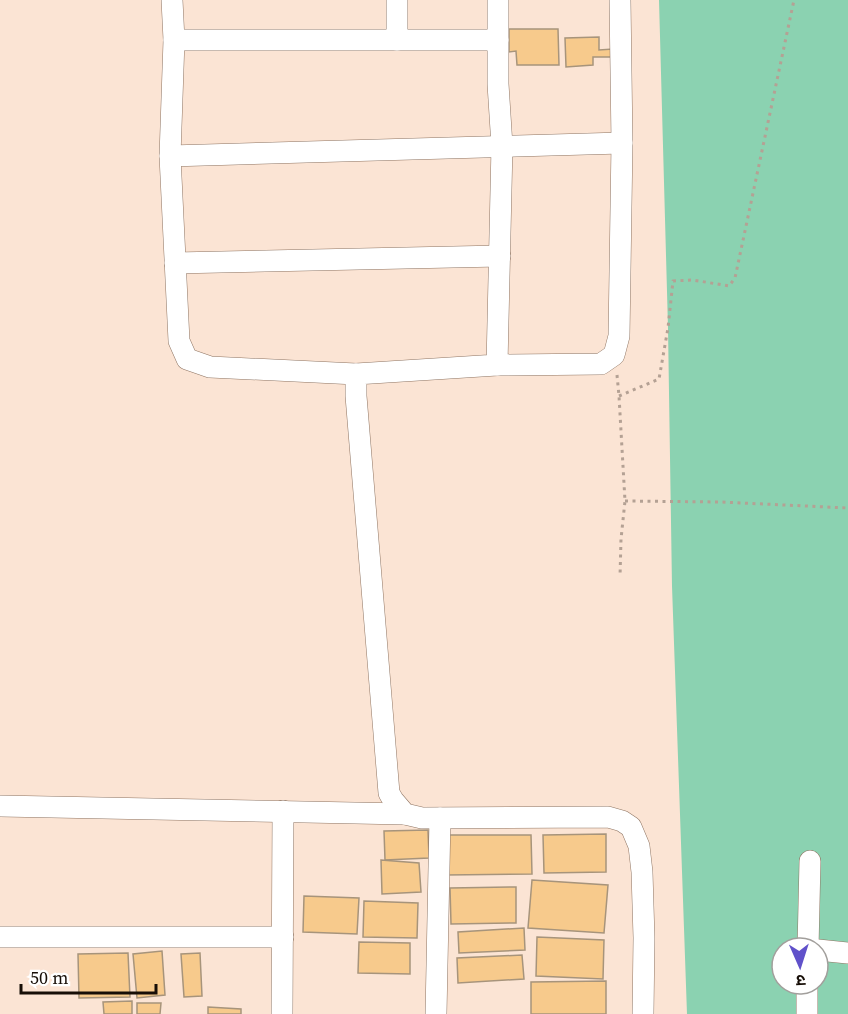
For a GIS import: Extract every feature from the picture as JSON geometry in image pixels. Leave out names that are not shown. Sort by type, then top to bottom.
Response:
[{"type":"street","points":[[172,0],[174,40],[170,156],[179,341],[187,359],[210,367],[356,374],[497,365],[601,364],[614,355],[619,336],[622,143],[620,0]]},
{"type":"street","points":[[397,0],[397,40]]},
{"type":"street","points":[[497,365],[502,146],[498,84],[498,0]]},
{"type":"street","points":[[174,40],[498,40]]},
{"type":"street","points":[[170,156],[622,143]]},
{"type":"street","points":[[175,263],[500,256]]},
{"type":"street","points":[[356,374],[389,793],[405,814]]},
{"type":"street","points":[[0,806],[405,814],[422,818],[608,817],[622,820],[630,827],[639,846],[642,872],[643,1014]]},
{"type":"street","points":[[282,1014],[283,811]]},
{"type":"street","points":[[436,1014],[440,818]]},
{"type":"street","points":[[808,936],[810,861]]},
{"type":"street","points":[[0,937],[283,937]]},
{"type":"street","points":[[830,951],[848,952]]},
{"type":"street","points":[[807,996],[807,1014]]},
{"type":"path","points":[[619,396],[659,379],[673,281],[693,280],[729,286],[735,278],[794,0]]},
{"type":"path","points":[[614,355],[619,396],[625,501],[620,577]]},
{"type":"path","points":[[625,501],[721,502],[848,508]]},
{"type":"green space","points":[[659,0],[848,0],[848,1014],[687,1014],[672,586]]},
{"type":"building","points":[[509,29],[558,29],[559,65],[517,65],[516,51],[509,52]]},
{"type":"building","points":[[599,37],[599,50],[613,49],[614,57],[593,57],[593,65],[566,67],[565,38]]},
{"type":"building","points":[[428,830],[429,858],[385,860],[384,831]]},
{"type":"building","points":[[606,834],[606,872],[544,873],[543,835]]},
{"type":"building","points":[[446,835],[531,835],[532,874],[446,875]]},
{"type":"building","points":[[381,860],[419,863],[421,892],[382,894]]},
{"type":"building","points":[[532,880],[608,885],[604,933],[528,928]]},
{"type":"building","points":[[516,887],[516,923],[451,924],[450,888]]},
{"type":"building","points":[[304,896],[359,898],[357,934],[303,932]]},
{"type":"building","points":[[364,901],[418,903],[417,938],[363,937]]},
{"type":"building","points":[[524,928],[525,950],[459,953],[458,932]]},
{"type":"building","points":[[537,937],[604,940],[603,979],[536,976]]},
{"type":"building","points":[[359,942],[410,943],[410,974],[358,973]]},
{"type":"building","points":[[162,951],[165,995],[137,998],[133,954]]},
{"type":"building","points":[[128,953],[130,997],[79,998],[78,954]]},
{"type":"building","points":[[200,953],[202,996],[184,997],[181,954]]},
{"type":"building","points":[[522,955],[524,979],[458,983],[457,958]]},
{"type":"building","points":[[606,981],[606,1014],[531,1014],[531,982]]},
{"type":"building","points":[[132,1001],[132,1014],[104,1014],[103,1002]]},
{"type":"building","points":[[137,1003],[161,1003],[160,1014],[137,1014]]},
{"type":"building","points":[[208,1007],[241,1009],[241,1014],[208,1014]]}]
